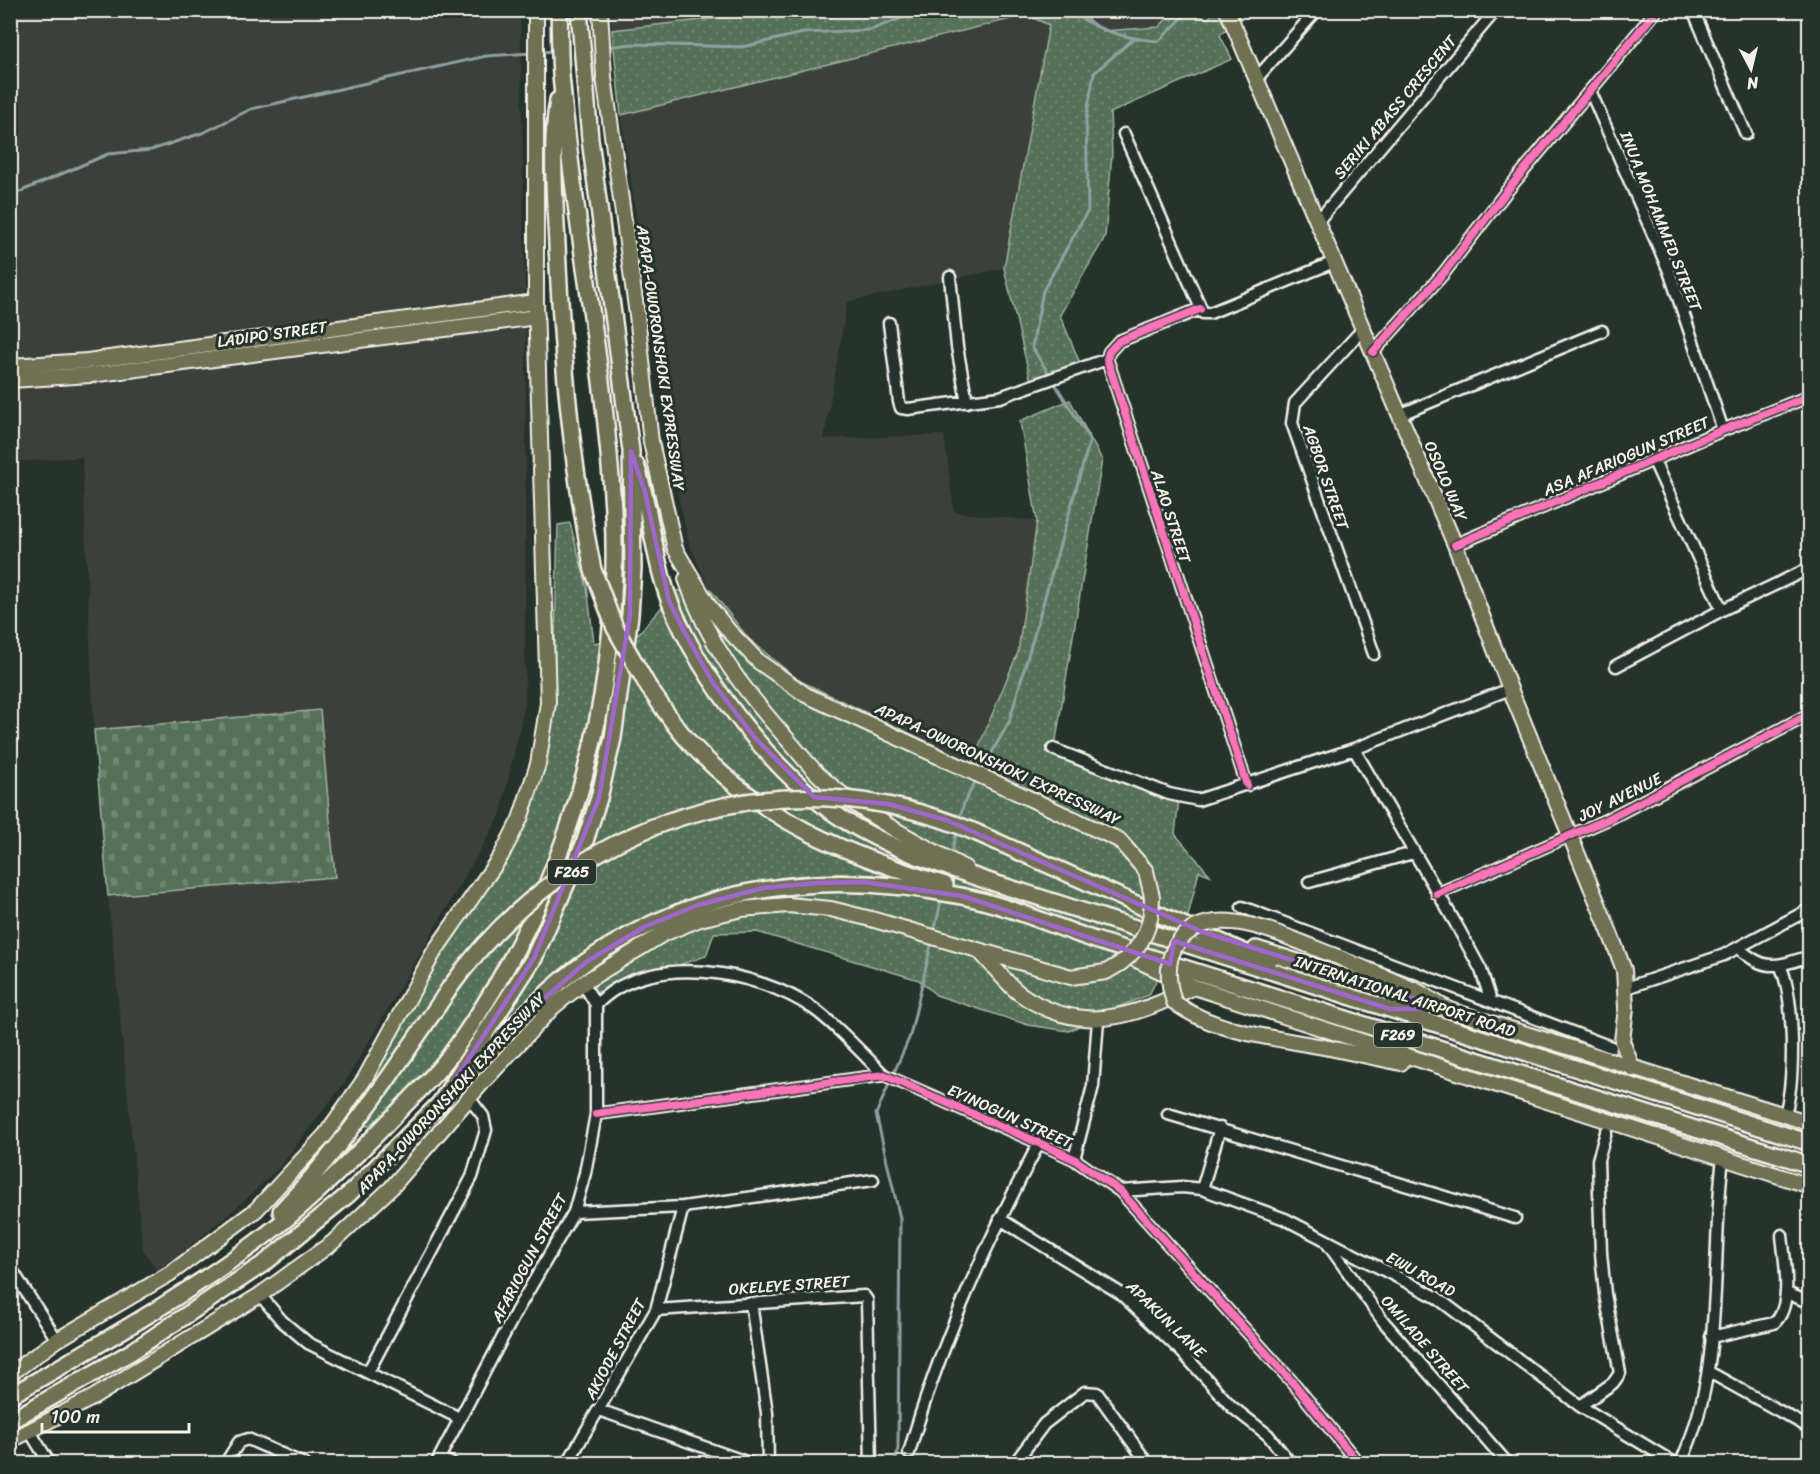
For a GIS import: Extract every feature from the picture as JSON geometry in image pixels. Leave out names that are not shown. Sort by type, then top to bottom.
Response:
[{"type":"highway","name":"APAPA-OWORONSHOKI EXPRESSWAY","points":[[10,1396],[194,1287],[276,1227],[345,1168],[439,1070],[478,1014],[520,944],[559,853],[584,782],[598,723],[610,648],[614,532],[609,461],[591,304],[561,82],[559,10]]},
{"type":"highway","name":"APAPA-OWORONSHOKI EXPRESSWAY","points":[[10,1421],[131,1352],[266,1262],[349,1194],[440,1103],[534,958],[584,844],[599,798],[615,728],[630,615],[633,568],[630,451],[584,80],[579,10]]},
{"type":"highway","points":[[561,82],[555,116],[554,180],[569,423],[593,570],[615,628],[649,688],[688,741],[724,777],[780,817],[824,842],[930,886]]},
{"type":"highway","name":"INTERNATIONAL AIRPORT ROAD","points":[[630,451],[645,492],[669,601],[713,683],[756,739],[817,800],[869,833],[991,882],[1809,1143]]},
{"type":"highway","points":[[194,1287],[272,1221],[315,1175],[358,1123],[449,989],[490,936],[547,885],[613,843],[677,818],[743,802],[819,797],[888,804],[946,820],[975,832],[1203,932],[1325,990]]},
{"type":"highway","points":[[440,1103],[514,1025],[578,969],[644,927],[698,905],[763,888],[864,882],[930,886]]},
{"type":"highway","name":"F269","points":[[930,886],[963,893],[1095,940],[1809,1164]]},
{"type":"highway","points":[[1203,932],[1447,1009]]},
{"type":"highway","points":[[1390,1009],[1447,1009]]},
{"type":"main road","points":[[10,1374],[57,1340],[171,1273],[256,1210],[326,1134],[364,1080],[434,952],[501,856],[520,819],[538,764],[548,704],[536,302],[536,10]]},
{"type":"main road","name":"OSOLO WAY","points":[[1228,13],[1455,545],[1510,689],[1624,970],[1626,988],[1616,1044],[1633,1069]]},
{"type":"main road","name":"APAPA-OWORONSHOKI EXPRESSWAY","points":[[10,1440],[94,1397],[260,1295],[332,1243],[391,1188],[469,1098],[553,1007],[583,983],[663,934],[700,919],[742,909],[788,905],[831,909],[1071,977],[1106,972],[1134,952],[1145,937],[1152,917],[1152,897],[1146,872],[1119,840],[816,700],[781,679],[729,631],[709,606],[675,549],[651,442],[637,315],[604,77],[601,17]]},
{"type":"main road","name":"LADIPO STREET","points":[[10,366],[87,361],[536,302]]},
{"type":"main road","name":"LADIPO STREET","points":[[10,380],[91,375],[537,317]]},
{"type":"main road","points":[[675,549],[700,619],[729,668],[766,716],[821,777],[856,804],[938,859]]},
{"type":"main road","name":"INTERNATIONAL AIRPORT ROAD","points":[[1463,1075],[1210,1022],[1189,1013],[1174,1002],[1168,973],[1172,950],[1184,934],[1203,922],[1220,920],[1243,923],[1338,957],[1419,992],[1447,1009],[1809,1123]]},
{"type":"main road","points":[[1095,940],[1194,987],[1809,1186]]},
{"type":"main road","points":[[979,951],[1017,992],[1050,1012],[1074,1019],[1098,1020],[1157,1004],[1194,987]]},
{"type":"main road","points":[[1597,1057],[1616,1044]]},
{"type":"street","points":[[1256,79],[1317,10]]},
{"type":"street","name":"SERIKI ABASS CRESCENT","points":[[1317,222],[1496,10]]},
{"type":"street","points":[[1373,352],[1443,274],[1506,192],[1591,93],[1657,10]]},
{"type":"street","points":[[1693,10],[1746,134]]},
{"type":"street","name":"INUA MOHAMMED STREET","points":[[1591,93],[1669,271],[1723,430]]},
{"type":"street","points":[[1124,134],[1203,313],[1210,313],[1334,262]]},
{"type":"street","points":[[950,277],[959,357],[967,402]]},
{"type":"street","points":[[890,323],[902,408],[1000,397],[1107,359],[1109,352],[1119,341],[1200,309]]},
{"type":"street","name":"AGBOR STREET","points":[[1362,330],[1295,403],[1292,423],[1374,654]]},
{"type":"street","points":[[1399,415],[1602,331]]},
{"type":"street","name":"ALAO STREET","points":[[1107,359],[1247,785]]},
{"type":"street","name":"ASA AFARIOGUN STREET","points":[[1455,545],[1653,459],[1809,396]]},
{"type":"street","points":[[1653,459],[1722,610]]},
{"type":"street","points":[[1616,666],[1722,610],[1809,568]]},
{"type":"street","points":[[1053,749],[1188,800],[1198,800],[1354,749],[1510,689]]},
{"type":"street","name":"JOY AVENUE","points":[[1437,894],[1570,836],[1809,714]]},
{"type":"street","points":[[1354,749],[1481,970],[1491,1001]]},
{"type":"street","points":[[1309,882],[1413,853]]},
{"type":"street","points":[[1242,907],[1491,1001],[1616,1044]]},
{"type":"street","points":[[1626,988],[1739,948],[1809,909]]},
{"type":"street","points":[[1739,948],[1754,963],[1780,965],[1809,956]]},
{"type":"street","points":[[1780,965],[1784,974],[1792,1028],[1790,1099],[1785,1114]]},
{"type":"street","points":[[583,983],[596,1005],[612,991],[676,970],[697,970],[736,976],[783,991],[814,1009],[884,1075]]},
{"type":"street","name":"AFARIOGUN STREET","points":[[438,1461],[459,1418],[574,1212],[585,1173],[596,1114],[596,1005]]},
{"type":"street","points":[[1074,1159],[1092,1086],[1098,1020]]},
{"type":"street","name":"EYINOGUN STREET","points":[[596,1114],[884,1075],[1074,1159],[1120,1191],[1295,1385],[1359,1464]]},
{"type":"street","points":[[368,1372],[472,1177],[486,1130],[483,1116],[469,1098]]},
{"type":"street","points":[[1168,1114],[1515,1218]]},
{"type":"street","points":[[1202,1189],[1220,1128]]},
{"type":"street","points":[[1580,1406],[1613,1383],[1620,1373],[1605,1294],[1601,1253],[1598,1160],[1605,1132]]},
{"type":"street","points":[[909,1453],[932,1379],[1000,1219],[1039,1143]]},
{"type":"street","points":[[1678,1464],[1697,1422],[1709,1372],[1723,1158]]},
{"type":"street","points":[[574,1212],[683,1207],[873,1180]]},
{"type":"street","name":"EWU ROAD","points":[[1120,1191],[1182,1187],[1202,1189],[1265,1211],[1325,1240],[1456,1311],[1518,1362],[1580,1406],[1678,1464]]},
{"type":"street","name":"AKIODE STREET","points":[[567,1464],[656,1310],[683,1207]]},
{"type":"street","name":"APAKUN LANE","points":[[1000,1219],[1120,1293],[1180,1350],[1232,1407],[1268,1435],[1291,1464]]},
{"type":"street","points":[[1712,1337],[1774,1323],[1779,1319],[1787,1293],[1782,1235]]},
{"type":"street","name":"OMILADE STREET","points":[[1325,1240],[1383,1321],[1508,1464]]},
{"type":"street","points":[[10,1267],[57,1340]]},
{"type":"street","points":[[1787,1293],[1809,1303]]},
{"type":"street","points":[[260,1295],[282,1321],[308,1342],[459,1418]]},
{"type":"street","name":"OKELEYE STREET","points":[[656,1310],[859,1295],[867,1300],[871,1464]]},
{"type":"street","points":[[751,1303],[766,1403],[768,1464]]},
{"type":"street","points":[[1709,1372],[1809,1428]]},
{"type":"street","points":[[1014,1464],[1044,1424],[1085,1392],[1092,1390],[1097,1393],[1148,1464]]},
{"type":"street","points":[[599,1410],[752,1464]]},
{"type":"street","points":[[29,1430],[50,1464]]},
{"type":"street","points":[[225,1464],[239,1442],[248,1439],[304,1464]]},
{"type":"street","points":[[438,1461],[453,1464]]},
{"type":"highlighted area","points":[[631,451],[645,492],[669,601],[684,631],[713,683],[756,739],[814,797],[888,804],[946,820],[1203,932],[1447,1009],[1390,1009],[1174,941],[1170,964],[962,896],[864,882],[763,888],[698,905],[644,927],[586,962],[514,1025],[440,1103],[534,958],[599,798],[630,615]]},
{"type":"shaded area","points":[[610,10],[792,11],[612,30]]},
{"type":"shaded area","points":[[11,11],[520,11],[526,332],[525,704],[500,816],[347,1079],[279,1168],[244,1201],[159,1272],[143,1250],[108,896],[334,877],[320,710],[94,730],[82,457],[11,462]]},
{"type":"shaded area","points":[[1076,11],[1164,11],[1167,17],[1159,27],[1103,31]]},
{"type":"shaded area","points":[[1027,15],[1049,25],[1004,268],[847,302],[824,439],[944,435],[954,512],[1037,521],[1018,652],[972,763],[798,680],[748,638],[710,589],[690,546],[679,500],[621,115]]},
{"type":"green space","points":[[792,10],[1076,10],[1103,31],[1159,27],[1174,11],[1200,11],[1196,15],[1208,18],[1216,11],[1246,11],[1220,35],[1232,59],[1110,113],[1112,153],[1105,237],[1060,315],[1084,373],[1031,382],[1004,268],[1049,25],[1027,15],[621,115],[612,30]]},
{"type":"green space","points":[[1070,400],[1102,460],[1054,752],[1179,799],[1175,834],[1210,875],[1199,871],[1188,916],[1149,995],[1115,1008],[1069,1031],[1028,1025],[936,995],[919,980],[757,932],[714,933],[706,956],[503,1023],[369,1126],[333,1123],[535,790],[553,715],[558,525],[570,523],[587,587],[594,643],[639,633],[676,591],[710,589],[748,638],[798,680],[972,763],[1018,652],[1037,521],[1020,421]]},
{"type":"green space","points":[[320,710],[335,877],[108,896],[94,730]]},
{"type":"waterway","points":[[607,47],[632,44],[742,47],[803,33],[870,30],[923,10]]},
{"type":"waterway","points":[[1070,10],[1112,33],[1159,41],[1190,10]]},
{"type":"waterway","points":[[1050,376],[1032,347],[1043,291],[1088,210],[1086,119],[1094,73],[1133,39]]},
{"type":"waterway","points":[[541,52],[555,51]]},
{"type":"waterway","points":[[10,196],[108,154],[151,150],[205,132],[251,109],[486,56],[532,53]]},
{"type":"waterway","points":[[981,772],[1009,722],[1090,440],[1054,382]]},
{"type":"waterway","points":[[959,821],[964,803],[978,777]]},
{"type":"waterway","points":[[951,856],[957,830]]},
{"type":"waterway","points":[[934,932],[942,897]]},
{"type":"waterway","points":[[893,1075],[910,1036],[932,941]]},
{"type":"waterway","points":[[890,1082],[876,1114],[900,1218],[898,1448],[895,1464]]},
{"type":"cycle path","points":[[1373,352],[1443,274],[1506,192],[1657,10]]},
{"type":"cycle path","points":[[1200,309],[1119,341],[1109,352],[1107,359],[1247,785]]},
{"type":"cycle path","points":[[1455,545],[1723,430],[1810,396]]},
{"type":"cycle path","points":[[1437,894],[1608,819],[1810,714]]},
{"type":"cycle path","points":[[596,1114],[884,1075],[1074,1159],[1120,1191],[1295,1385],[1359,1464]]}]
